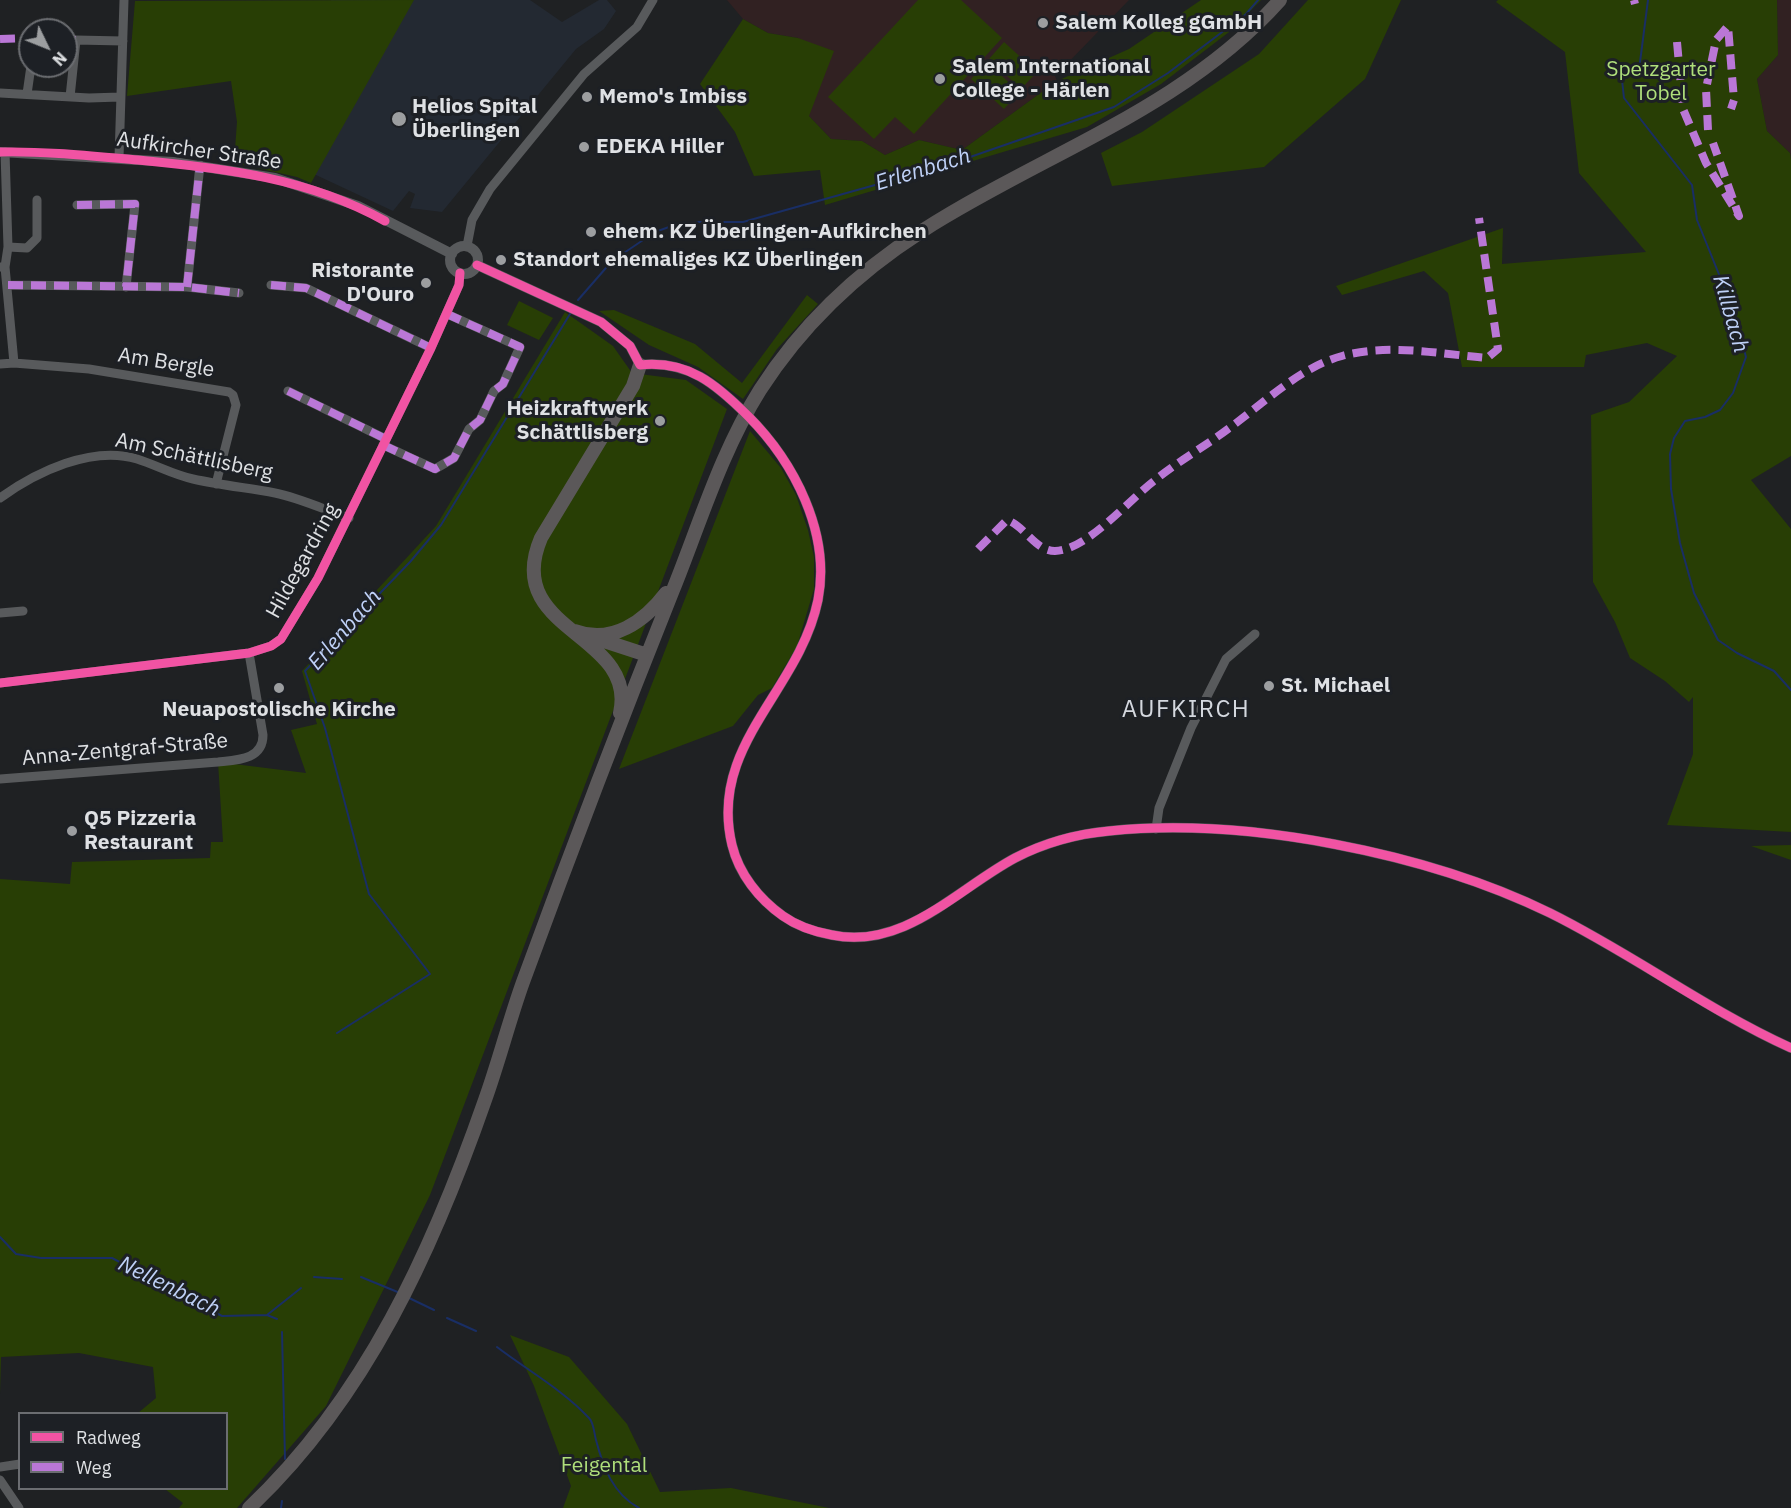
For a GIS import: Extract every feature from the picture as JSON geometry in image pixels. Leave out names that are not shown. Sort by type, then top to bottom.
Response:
[{"type":"main road","points":[[249,1508],[297,1460],[349,1391],[392,1318],[429,1244],[485,1101],[520,990],[614,738],[720,467],[747,413],[779,362],[830,304],[874,266],[922,231],[1181,86],[1234,47],[1280,0]]},
{"type":"main road","points":[[640,365],[633,386],[538,545],[534,572],[537,590],[545,606],[566,627],[583,637],[645,659]]},
{"type":"main road","points":[[583,637],[614,632],[636,624],[654,610],[678,576]]},
{"type":"main road","points":[[583,637],[612,667],[620,685],[621,707],[614,738]]},
{"type":"street","points":[[119,158],[124,0]]},
{"type":"street","points":[[467,246],[472,220],[496,181],[584,74],[638,27],[653,0]]},
{"type":"street","points":[[70,96],[76,40],[123,41]]},
{"type":"street","points":[[27,94],[29,78]]},
{"type":"street","points":[[0,93],[120,97]]},
{"type":"street","points":[[3,152],[8,248],[3,267],[8,285],[14,363]]},
{"type":"street","name":"Aufkircher Straße","points":[[3,152],[200,165],[300,184],[358,206],[452,254]]},
{"type":"street","points":[[187,287],[200,165]]},
{"type":"street","points":[[8,248],[27,248],[37,238],[37,200]]},
{"type":"street","points":[[77,205],[135,204],[126,287]]},
{"type":"street","points":[[467,246],[477,254],[477,265],[470,273],[460,273],[452,267],[452,254],[460,247],[467,246]]},
{"type":"street","points":[[477,265],[601,322],[630,346],[640,365],[668,364],[685,369],[708,382],[731,400],[763,432],[784,460],[804,499],[818,548],[820,581],[809,631],[794,665],[746,741],[733,769],[727,799],[728,827],[734,856],[747,880],[764,901],[787,919],[821,933],[845,938],[872,937],[904,928],[934,911],[994,870],[1051,842],[1107,831],[1156,829],[1251,833],[1326,844],[1416,862],[1472,879],[1584,931],[1711,1008],[1791,1048]]},
{"type":"street","name":"Hildegardring","points":[[0,683],[249,653],[271,646],[281,639],[291,626],[349,518],[447,314],[460,273]]},
{"type":"street","points":[[8,285],[187,287],[239,293]]},
{"type":"street","points":[[271,285],[306,288],[431,348]]},
{"type":"street","points":[[288,390],[435,469],[446,465],[454,458],[469,429],[480,420],[494,391],[503,384],[520,347],[447,314]]},
{"type":"street","name":"Am Bergle","points":[[0,364],[14,363],[126,374],[229,392],[233,395],[236,405],[216,484]]},
{"type":"street","name":"Am Schättlisberg","points":[[0,498],[44,472],[103,455],[135,458],[179,476],[276,493],[349,518]]},
{"type":"street","points":[[0,613],[23,611]]},
{"type":"street","points":[[1156,829],[1159,808],[1196,718],[1226,659],[1255,633]]},
{"type":"street","name":"Anna-Zentgraf-Straße","points":[[0,779],[218,762],[252,756],[263,744],[263,735],[249,653]]},
{"type":"street","points":[[0,1467],[18,1464]]},
{"type":"street","points":[[0,1480],[19,1508]]},
{"type":"shaded area","name":"Helios Spital Überlingen","points":[[331,0],[530,0],[562,22],[599,0],[607,0],[616,11],[604,29],[576,49],[442,212],[410,208],[415,194],[409,191],[393,211],[316,175],[288,166]]},
{"type":"shaded area","name":"Salem International College - Härlen","points":[[727,0],[1129,0],[1055,76],[1057,81],[962,150],[919,140],[885,155],[862,141],[831,139],[809,116],[798,38],[768,33],[743,19]]},
{"type":"shaded area","points":[[1777,0],[1791,0],[1791,160],[1790,153],[1767,131],[1757,79],[1778,55]]},
{"type":"green space","points":[[414,0],[311,183],[297,177],[234,163],[237,122],[231,81],[127,96],[135,1]]},
{"type":"green space","points":[[918,0],[961,0],[1002,38],[914,134],[895,117],[874,139],[828,97]]},
{"type":"green space","points":[[1201,0],[1261,0],[1233,29],[1161,84],[1087,127],[825,205],[820,170],[754,176],[735,132],[700,84],[743,19],[768,33],[798,38],[834,51],[809,116],[831,139],[862,141],[885,155],[919,140],[962,150],[1057,81],[1129,49]]},
{"type":"green space","points":[[1308,0],[1401,0],[1365,79],[1264,167],[1112,186],[1101,153],[1142,132],[1259,54]]},
{"type":"green space","name":"Spetzgarter Tobel","points":[[1498,0],[1777,0],[1778,55],[1757,79],[1767,131],[1790,153],[1791,160],[1791,456],[1751,480],[1791,529],[1791,832],[1667,825],[1693,754],[1693,697],[1689,702],[1665,681],[1630,658],[1615,622],[1593,582],[1591,415],[1629,402],[1677,356],[1647,343],[1586,355],[1584,367],[1462,367],[1448,293],[1424,271],[1342,295],[1336,286],[1503,228],[1502,264],[1646,252],[1579,173],[1565,52],[1496,2]]},
{"type":"green space","points":[[1004,42],[1037,72],[1021,89],[989,59]]},
{"type":"green space","points":[[987,62],[1019,92],[1004,109],[971,79]]},
{"type":"green space","points":[[807,295],[818,304],[777,349],[743,399],[698,367],[649,345],[599,311],[614,310],[695,344],[742,383]]},
{"type":"green space","points":[[519,301],[553,318],[539,340],[507,325]]},
{"type":"green space","points":[[565,312],[613,346],[632,373],[686,380],[727,409],[430,1195],[326,1406],[237,1508],[179,1508],[183,1503],[166,1490],[228,1490],[228,1412],[139,1412],[156,1398],[153,1367],[79,1353],[1,1357],[0,1394],[0,879],[70,884],[72,862],[210,858],[211,842],[223,842],[218,762],[306,773],[291,730],[317,724],[302,671],[436,526]]},
{"type":"green space","points":[[750,431],[781,468],[796,495],[814,557],[814,589],[797,646],[772,688],[758,695],[733,726],[619,769]]},
{"type":"green space","points":[[1791,845],[1791,860],[1751,846]]},
{"type":"green space","name":"Feigental","points":[[510,1335],[569,1357],[627,1424],[660,1492],[731,1488],[829,1508],[563,1508],[571,1486],[534,1386]]},
{"type":"waterway","name":"Erlenbach","points":[[578,300],[612,261],[655,232],[683,222],[743,222],[950,164],[1114,107],[1168,73],[1246,14],[1258,0]]},
{"type":"waterway","name":"Killbach","points":[[1648,0],[1639,70],[1622,80],[1624,98],[1692,185],[1697,220],[1733,309],[1746,357],[1733,393],[1720,410],[1705,417],[1685,421],[1674,438],[1670,454],[1671,489],[1680,543],[1694,593],[1718,640],[1737,653],[1774,671],[1791,690]]},
{"type":"waterway","name":"Erlenbach","points":[[337,1033],[430,974],[369,894],[325,728],[305,671],[410,562],[441,525],[570,314]]},
{"type":"waterway","name":"Nellenbach","points":[[0,1237],[16,1254],[41,1258],[112,1258],[222,1316],[267,1315],[301,1288]]},
{"type":"waterway","name":"Nellenbach","points":[[314,1277],[342,1279]]},
{"type":"waterway","name":"Nellenbach","points":[[361,1277],[400,1293]]},
{"type":"waterway","name":"Nellenbach","points":[[407,1297],[434,1310]]},
{"type":"waterway","points":[[267,1315],[277,1319]]},
{"type":"waterway","name":"Nellenbach","points":[[447,1318],[476,1331]]},
{"type":"waterway","points":[[282,1332],[285,1459]]},
{"type":"waterway","name":"Nellenbach","points":[[497,1347],[556,1389],[591,1420],[610,1479],[622,1495],[639,1508]]},
{"type":"waterway","points":[[281,1508],[282,1501]]},
{"type":"marked path","points":[[1634,0],[1635,4]]},
{"type":"marked path","points":[[1708,130],[1706,89],[1716,40],[1728,26],[1734,100],[1731,109]]},
{"type":"marked path","points":[[0,39],[18,38]]},
{"type":"marked path","points":[[1677,42],[1683,109],[1706,163],[1739,216],[1713,143]]},
{"type":"marked path","points":[[187,287],[200,165]]},
{"type":"marked path","points":[[77,205],[135,204],[126,287]]},
{"type":"marked path","points":[[978,549],[1007,520],[1048,550],[1055,551],[1080,542],[1107,523],[1163,474],[1219,436],[1282,387],[1326,361],[1378,350],[1433,352],[1487,358],[1498,349],[1479,218]]},
{"type":"marked path","points":[[8,285],[187,287],[239,293]]},
{"type":"marked path","points":[[271,285],[306,288],[431,348]]},
{"type":"marked path","points":[[383,445],[435,469],[454,458],[469,429],[480,420],[494,391],[503,384],[520,347],[447,314]]},
{"type":"marked path","points":[[288,391],[386,439]]},
{"type":"cycle path","points":[[0,152],[86,155],[234,171],[326,194],[385,221]]},
{"type":"cycle path","points":[[477,265],[601,322],[630,346],[640,365],[673,366],[712,384],[736,404],[765,434],[794,477],[805,500],[814,524],[819,549],[821,575],[818,600],[808,633],[744,748],[733,777],[728,810],[732,845],[745,876],[758,894],[788,920],[832,935],[858,937],[883,934],[929,914],[1015,858],[1060,840],[1084,834],[1162,828],[1218,829],[1276,835],[1335,844],[1393,857],[1501,892],[1581,929],[1730,1017],[1791,1048]]},
{"type":"cycle path","points":[[0,683],[249,653],[271,646],[281,639],[318,578],[431,348],[459,285],[460,273]]},
{"type":"place","name":"Salem Kolleg gGmbH","points":[[1043,23]]},
{"type":"place","name":"Salem International College - Härlen","points":[[940,79]]},
{"type":"place","name":"Memo's Imbiss","points":[[587,97]]},
{"type":"place","name":"Helios Spital Überlingen","points":[[399,119]]},
{"type":"place","name":"EDEKA Hiller","points":[[584,147]]},
{"type":"place","name":"ehem. KZ Überlingen-Aufkirchen","points":[[591,232]]},
{"type":"place","name":"Standort ehemaliges KZ Überlingen","points":[[501,260]]},
{"type":"place","name":"Ristorante D'Ouro","points":[[426,283]]},
{"type":"place","name":"Heizkraftwerk Schättlisberg","points":[[660,421]]},
{"type":"place","name":"St. Michael","points":[[1269,686]]},
{"type":"place","name":"Neuapostolische Kirche","points":[[279,688]]},
{"type":"place","name":"Q5 Pizzeria Restaurant","points":[[72,831]]},
{"type":"district","name":"AUFKIRCH","points":[[1186,710]]}]
